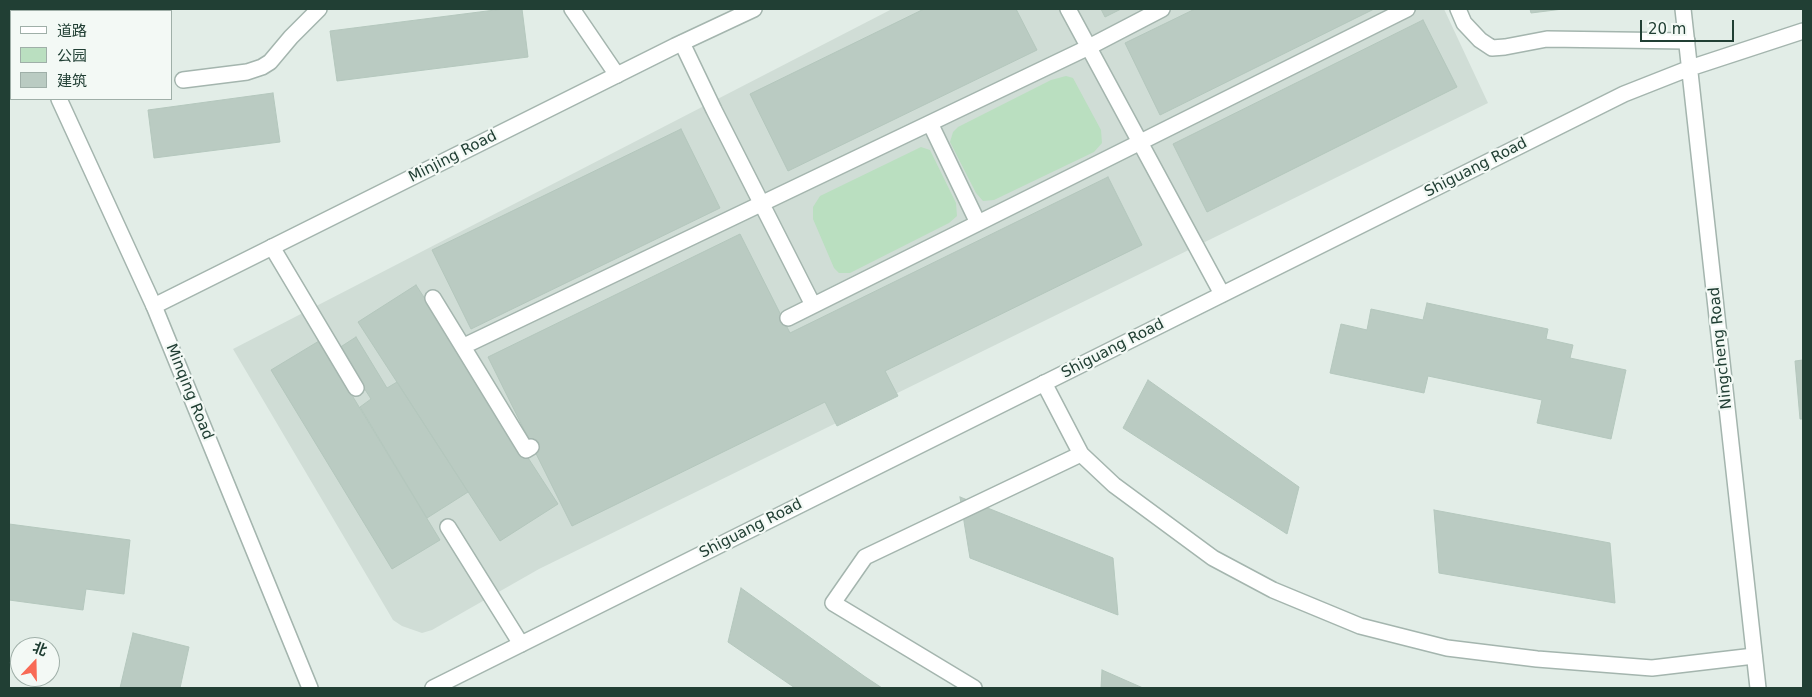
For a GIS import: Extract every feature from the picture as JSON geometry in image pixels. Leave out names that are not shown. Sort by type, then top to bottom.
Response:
[{"type":"street","points":[[183,80],[247,72],[262,67],[270,62],[291,36],[319,9]]},
{"type":"street","points":[[572,9],[616,75]]},
{"type":"street","name":"Minjing Road","points":[[154,306],[616,75],[754,9]]},
{"type":"street","points":[[1068,9],[1222,294]]},
{"type":"street","points":[[464,346],[1089,47],[1162,9]]},
{"type":"street","points":[[788,318],[1407,9]]},
{"type":"street","points":[[1458,9],[1464,23],[1480,40],[1492,48],[1547,39],[1687,41]]},
{"type":"street","name":"Ningcheng Road","points":[[1683,9],[1758,688]]},
{"type":"street","name":"Shiguang Road","points":[[432,688],[1624,94],[1690,68],[1803,31]]},
{"type":"street","points":[[682,43],[813,305]]},
{"type":"street","name":"Minqing Road","points":[[59,100],[154,306],[310,688]]},
{"type":"street","points":[[930,123],[978,223]]},
{"type":"street","points":[[272,247],[356,388]]},
{"type":"street","points":[[433,298],[526,450],[531,447]]},
{"type":"street","points":[[1044,383],[1081,454],[1114,486],[1213,558],[1274,590],[1360,626],[1447,648],[1537,659],[1652,668],[1754,656]]},
{"type":"street","points":[[974,688],[833,604],[865,557],[1081,454]]},
{"type":"street","points":[[448,527],[520,644]]},
{"type":"shaded area","points":[[892,9],[1444,9],[1488,103],[539,569],[432,630],[422,633],[402,626],[393,620],[233,349]]},
{"type":"green space","points":[[1066,76],[1073,78],[1101,130],[1102,143],[1094,152],[994,200],[983,201],[976,193],[950,142],[953,132],[958,127],[1051,80]]},
{"type":"green space","points":[[921,147],[930,150],[956,203],[957,216],[949,223],[850,273],[839,273],[834,268],[813,219],[813,207],[820,196]]},
{"type":"building","points":[[87,9],[166,9],[158,10]]},
{"type":"building","points":[[503,9],[522,9],[528,57],[337,81],[330,31]]},
{"type":"building","points":[[924,9],[1016,9],[1037,50],[788,171],[750,94]]},
{"type":"building","points":[[1101,9],[1121,9],[1105,17]]},
{"type":"building","points":[[1195,9],[1374,9],[1160,115],[1125,43]]},
{"type":"building","points":[[1530,9],[1563,9],[1531,13]]},
{"type":"building","points":[[1423,20],[1457,87],[1207,212],[1173,144]]},
{"type":"building","points":[[273,93],[280,142],[154,158],[148,110]]},
{"type":"building","points":[[681,129],[720,208],[471,329],[432,250]]},
{"type":"building","points":[[1108,177],[1142,245],[885,371],[898,396],[837,426],[825,402],[572,526],[488,357],[740,234],[790,333]]},
{"type":"building","points":[[416,285],[558,504],[500,541],[358,322]]},
{"type":"building","points":[[1427,303],[1548,329],[1546,339],[1573,345],[1570,358],[1626,370],[1611,439],[1537,423],[1542,400],[1428,376],[1424,393],[1330,373],[1341,324],[1367,330],[1371,309],[1423,320]]},
{"type":"building","points":[[356,337],[387,388],[397,382],[468,492],[427,518],[360,407],[371,399],[339,348]]},
{"type":"building","points":[[319,341],[440,540],[392,569],[271,370]]},
{"type":"building","points":[[1803,360],[1803,419],[1800,419],[1795,361]]},
{"type":"building","points":[[1148,380],[1299,487],[1287,534],[1123,428]]},
{"type":"building","points":[[960,497],[1113,558],[1118,615],[970,558]]},
{"type":"building","points":[[1434,510],[1610,543],[1615,603],[1439,573]]},
{"type":"building","points":[[9,524],[130,540],[124,594],[86,589],[83,610],[9,600]]},
{"type":"building","points":[[741,588],[882,688],[795,688],[728,642]]},
{"type":"building","points":[[133,633],[189,647],[180,688],[120,688]]},
{"type":"building","points":[[1102,670],[1143,688],[1101,688]]}]
